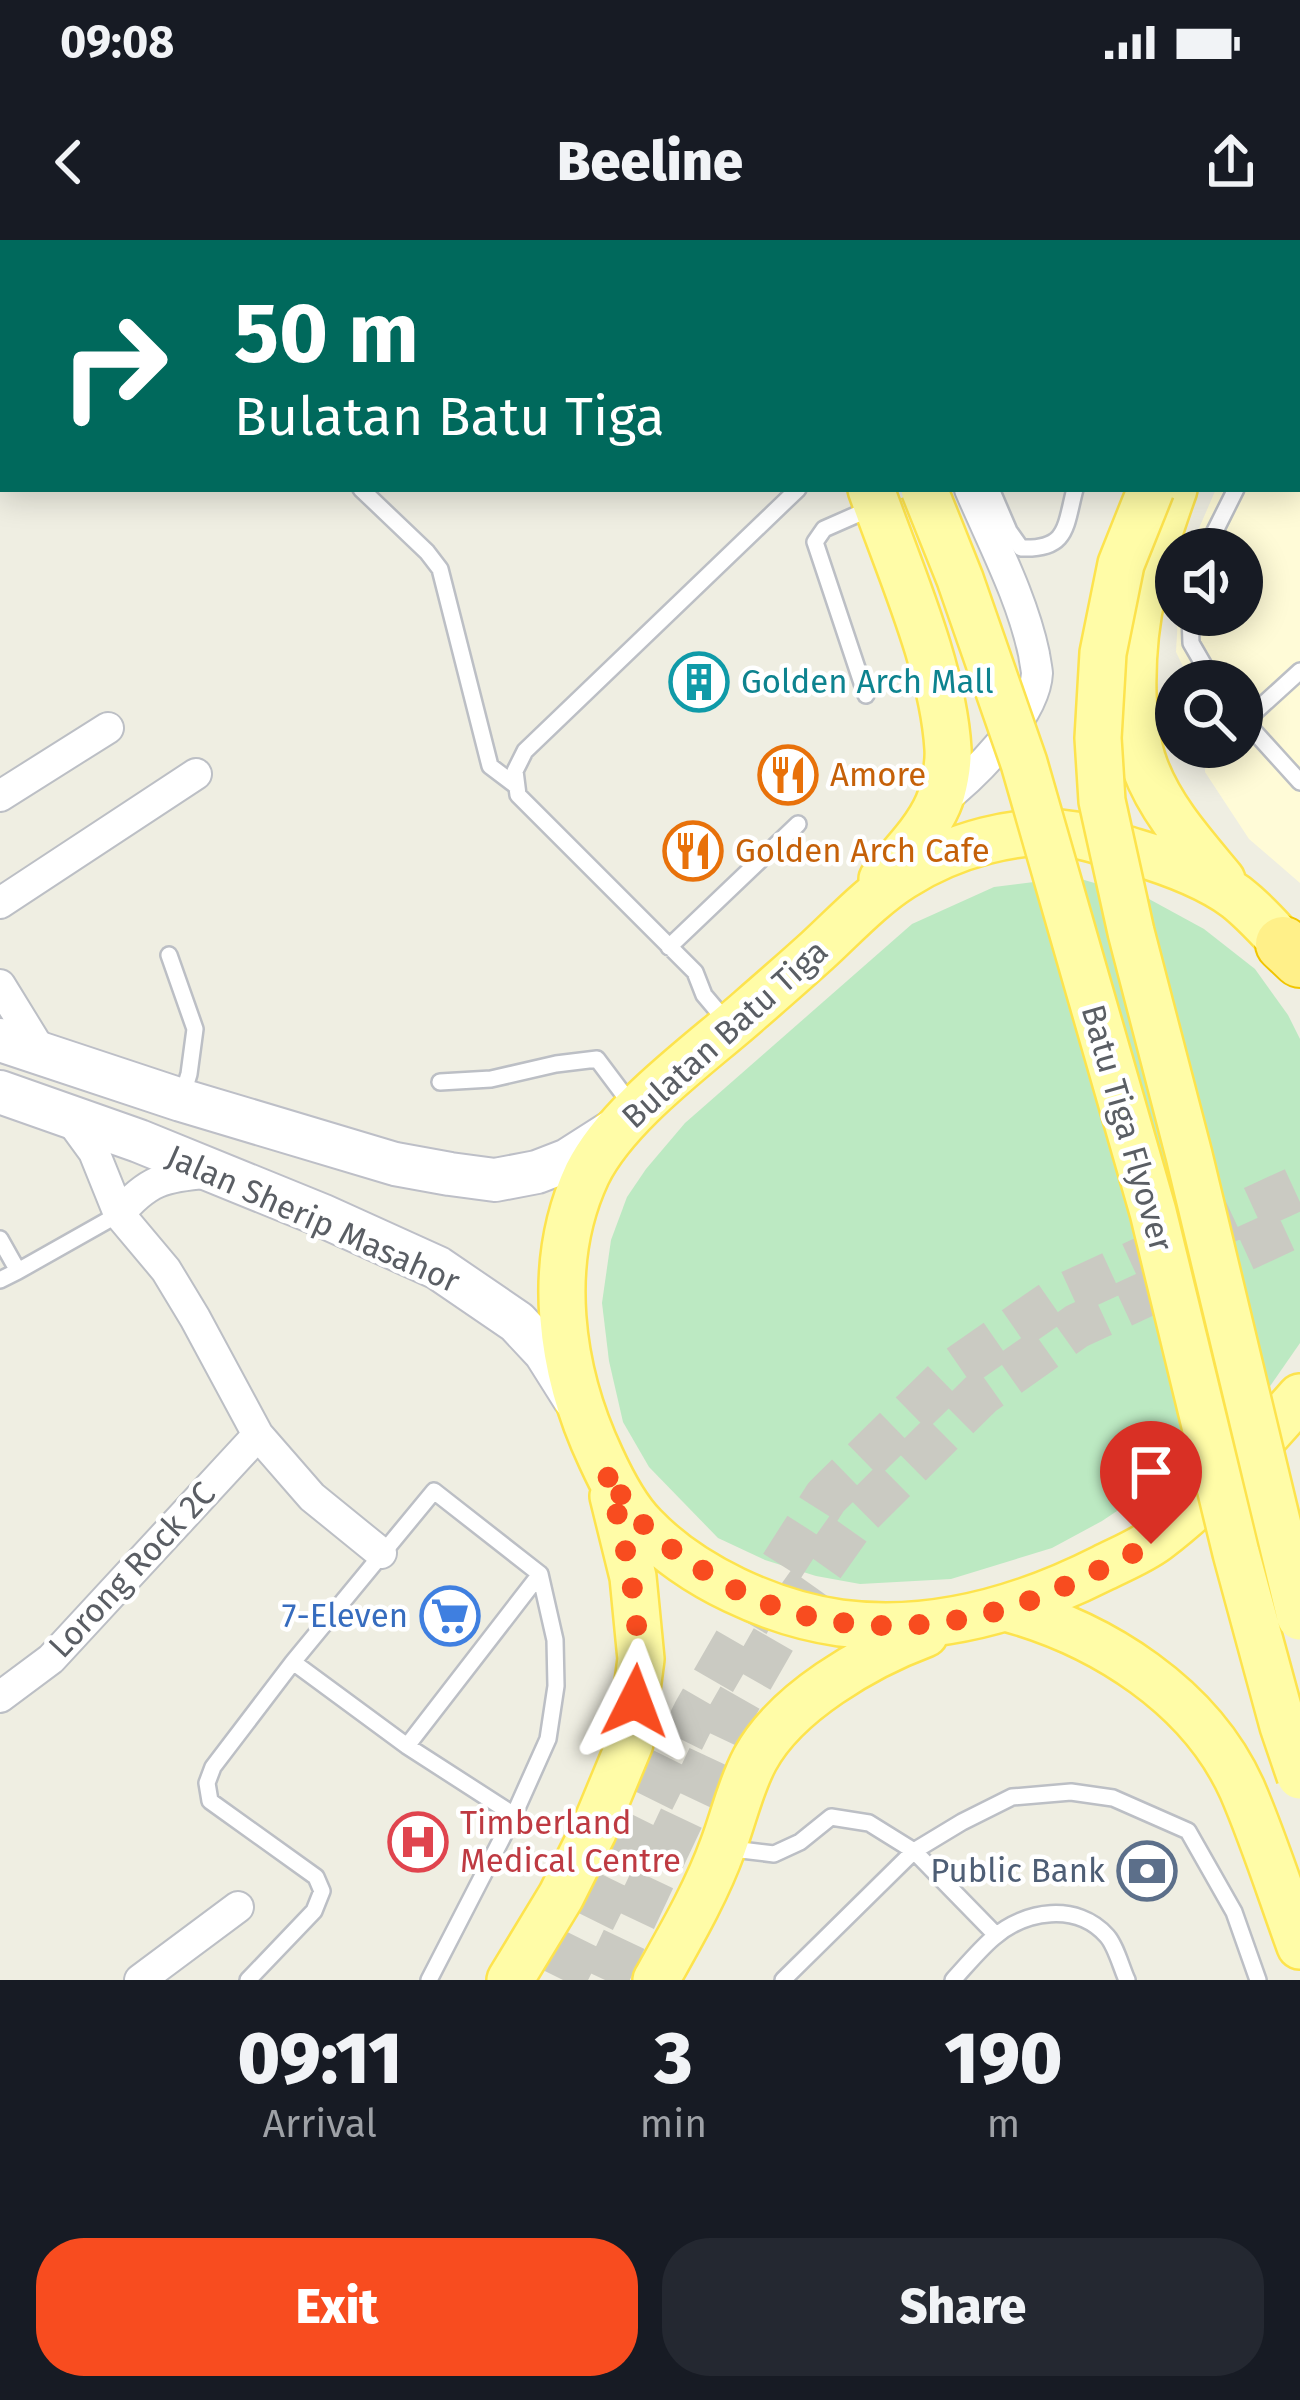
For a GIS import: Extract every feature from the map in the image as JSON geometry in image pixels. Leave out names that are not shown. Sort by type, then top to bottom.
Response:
[{"type":"main road","name":"Batu Tiga Flyover","points":[[925,492],[1030,786],[1153,1212],[1231,1533],[1300,1776]]},
{"type":"main road","name":"Batu Tiga Flyover","points":[[1150,492],[1121,564],[1103,653],[1098,738],[1102,801],[1300,1617]]},
{"type":"main road","points":[[1173,492],[1148,561],[1136,614],[1135,729],[1145,767],[1167,810],[1236,897]]},
{"type":"main road","points":[[845,923],[938,804],[949,754],[928,652],[874,497]]},
{"type":"main road","name":"Bulatan Batu Tiga","points":[[1294,955],[1236,897],[1185,869],[1072,834],[1014,836],[942,857],[901,877],[845,923],[630,1117],[604,1147],[577,1201],[562,1290],[564,1332],[580,1410],[606,1469],[640,1524],[735,1592],[806,1616],[868,1626],[905,1628],[993,1611],[1088,1576],[1151,1544],[1205,1499],[1300,1397]]},
{"type":"main road","name":"Jalan Sherip Masahor","points":[[0,1040],[394,1164],[495,1180],[568,1160],[630,1117]]},
{"type":"main road","name":"Jalan Sherip Masahor","points":[[0,1092],[214,1172],[438,1268],[518,1322],[545,1352],[580,1410]]},
{"type":"main road","points":[[510,1980],[561,1896],[630,1743],[640,1660],[637,1618],[633,1577],[606,1469]]},
{"type":"main road","points":[[656,1980],[723,1848],[756,1756],[783,1722],[840,1676],[886,1649],[993,1611],[1033,1615],[1083,1637],[1140,1670],[1198,1720],[1240,1786],[1300,1946]]},
{"type":"street","points":[[938,804],[989,756],[1028,706],[1037,672],[1028,622],[971,492]]},
{"type":"street","points":[[0,796],[108,728]]},
{"type":"street","points":[[0,903],[196,774]]},
{"type":"street","points":[[0,985],[43,1055]]},
{"type":"street","points":[[66,1114],[94,1152],[119,1214],[166,1270],[258,1435],[312,1497],[381,1553]]},
{"type":"street","points":[[119,1214],[137,1193],[160,1179],[214,1172]]},
{"type":"street","name":"Lorong Rock 2C","points":[[0,1697],[51,1659],[258,1435]]},
{"type":"street","points":[[140,1980],[238,1907]]},
{"type":"lane","points":[[364,492],[440,569],[490,766],[515,785]]},
{"type":"lane","points":[[731,1027],[704,995],[695,972],[518,794],[515,771],[525,751],[795,492]]},
{"type":"lane","points":[[992,492],[1022,548],[1036,548],[1052,545],[1064,532],[1074,492]]},
{"type":"lane","points":[[1216,528],[1234,492]]},
{"type":"lane","points":[[866,695],[815,542],[824,529],[874,497]]},
{"type":"lane","points":[[1263,703],[1300,671]]},
{"type":"lane","points":[[1263,741],[1300,782]]},
{"type":"lane","points":[[670,947],[798,824]]},
{"type":"lane","points":[[169,955],[195,1028],[181,1100]]},
{"type":"lane","points":[[440,1082],[490,1079],[597,1059],[630,1117]]},
{"type":"lane","points":[[0,1280],[119,1214]]},
{"type":"lane","points":[[0,1239],[18,1271]]},
{"type":"lane","points":[[248,1980],[314,1911],[322,1891],[316,1876],[210,1802],[207,1783],[212,1767],[434,1491],[540,1574],[554,1640],[556,1686],[548,1739],[429,1980]]},
{"type":"lane","points":[[407,1746],[540,1574]]},
{"type":"lane","points":[[293,1662],[407,1746],[514,1815]]},
{"type":"lane","points":[[784,1980],[914,1851],[1012,1797],[1071,1792],[1112,1798],[1188,1831],[1234,1912],[1258,1980]]},
{"type":"lane","points":[[723,1848],[774,1854],[800,1842],[831,1817],[869,1823],[914,1851],[996,1935]]},
{"type":"lane","points":[[953,1980],[996,1935],[1031,1917],[1055,1912],[1077,1916],[1108,1936],[1127,1980]]},
{"type":"shaded area","points":[[1215,492],[1300,492],[1300,883],[1249,839],[1205,772],[1205,768],[1263,768],[1263,660],[1180,660],[1177,636],[1263,636],[1263,528],[1199,528]]},
{"type":"green space","points":[[1074,877],[1149,899],[1204,929],[1255,969],[1300,1039],[1300,1343],[1268,1389],[1221,1439],[1102,1521],[1052,1548],[951,1579],[860,1584],[765,1560],[718,1538],[649,1467],[623,1422],[602,1303],[611,1240],[627,1197],[685,1123],[912,924],[994,887]]},
{"type":"tunnel","points":[[563,1980],[696,1711],[826,1497],[958,1368],[1059,1298],[1300,1187]]},
{"type":"tunnel","points":[[605,1980],[729,1717],[789,1612],[855,1519],[981,1394],[1077,1326],[1300,1223]]},
{"type":"place","name":"Golden Arch Mall","points":[[699,682]]},
{"type":"place","name":"Amore","points":[[788,775]]},
{"type":"place","name":"Golden Arch Cafe","points":[[693,851]]},
{"type":"place","name":"7-Eleven","points":[[450,1616]]},
{"type":"place","name":"Timberland Medical Centre","points":[[418,1842]]},
{"type":"place","name":"Public Bank","points":[[1147,1871]]},
{"type":"route","points":[[635,1701],[640,1660],[633,1577],[606,1469],[640,1524],[684,1558],[735,1592],[835,1622],[905,1628],[979,1615],[1023,1603],[1151,1544]]}]
